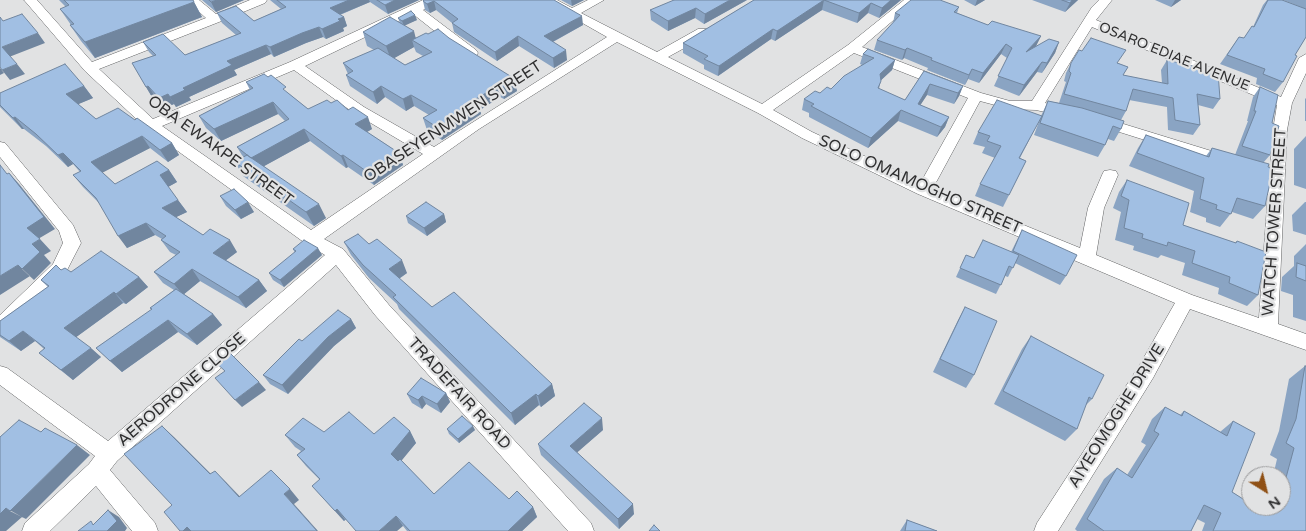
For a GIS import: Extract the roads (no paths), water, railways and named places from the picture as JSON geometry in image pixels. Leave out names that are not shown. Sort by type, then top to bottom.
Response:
[{"type":"street","name":"OBA EWAKPE STREET","points":[[30,0],[90,68],[151,125],[310,239],[337,254]]},
{"type":"street","points":[[192,0],[215,19]]},
{"type":"street","points":[[90,68],[261,0]]},
{"type":"street","points":[[151,125],[294,65],[433,0]]},
{"type":"street","name":"SOLO OMAMOGHO STREET","points":[[548,0],[616,37],[763,110],[807,135],[924,190],[1186,300],[1306,342]]},
{"type":"street","points":[[571,13],[598,0]]},
{"type":"street","points":[[763,110],[853,48],[911,0]]},
{"type":"street","points":[[1036,106],[1096,10],[1106,0]]},
{"type":"street","points":[[414,9],[458,45],[481,60]]},
{"type":"street","name":"OSARO EDIAE AVENUE","points":[[1090,22],[1285,103]]},
{"type":"street","points":[[659,57],[718,24]]},
{"type":"street","name":"OBASEYENMWEN STREET","points":[[310,239],[474,126],[616,37]]},
{"type":"street","points":[[853,48],[976,96],[1010,105],[1036,106],[1083,116],[1276,176]]},
{"type":"street","name":"WATCH TOWER STREET","points":[[1268,330],[1280,130],[1285,103],[1306,58]]},
{"type":"street","points":[[294,65],[359,110],[435,154]]},
{"type":"street","points":[[517,83],[531,92]]},
{"type":"street","points":[[924,190],[976,96]]},
{"type":"street","points":[[0,147],[67,229],[72,243],[59,269],[13,315],[0,325]]},
{"type":"street","points":[[1087,257],[1096,208],[1110,174]]},
{"type":"street","name":"AERODRONE CLOSE","points":[[33,531],[103,462],[337,254]]},
{"type":"street","name":"TRADEFAIR ROAD","points":[[337,254],[382,310],[584,531]]},
{"type":"street","name":"AIYEOMOGHE DRIVE","points":[[1045,531],[1146,372],[1186,300]]},
{"type":"street","points":[[0,374],[103,462],[147,531]]}]
